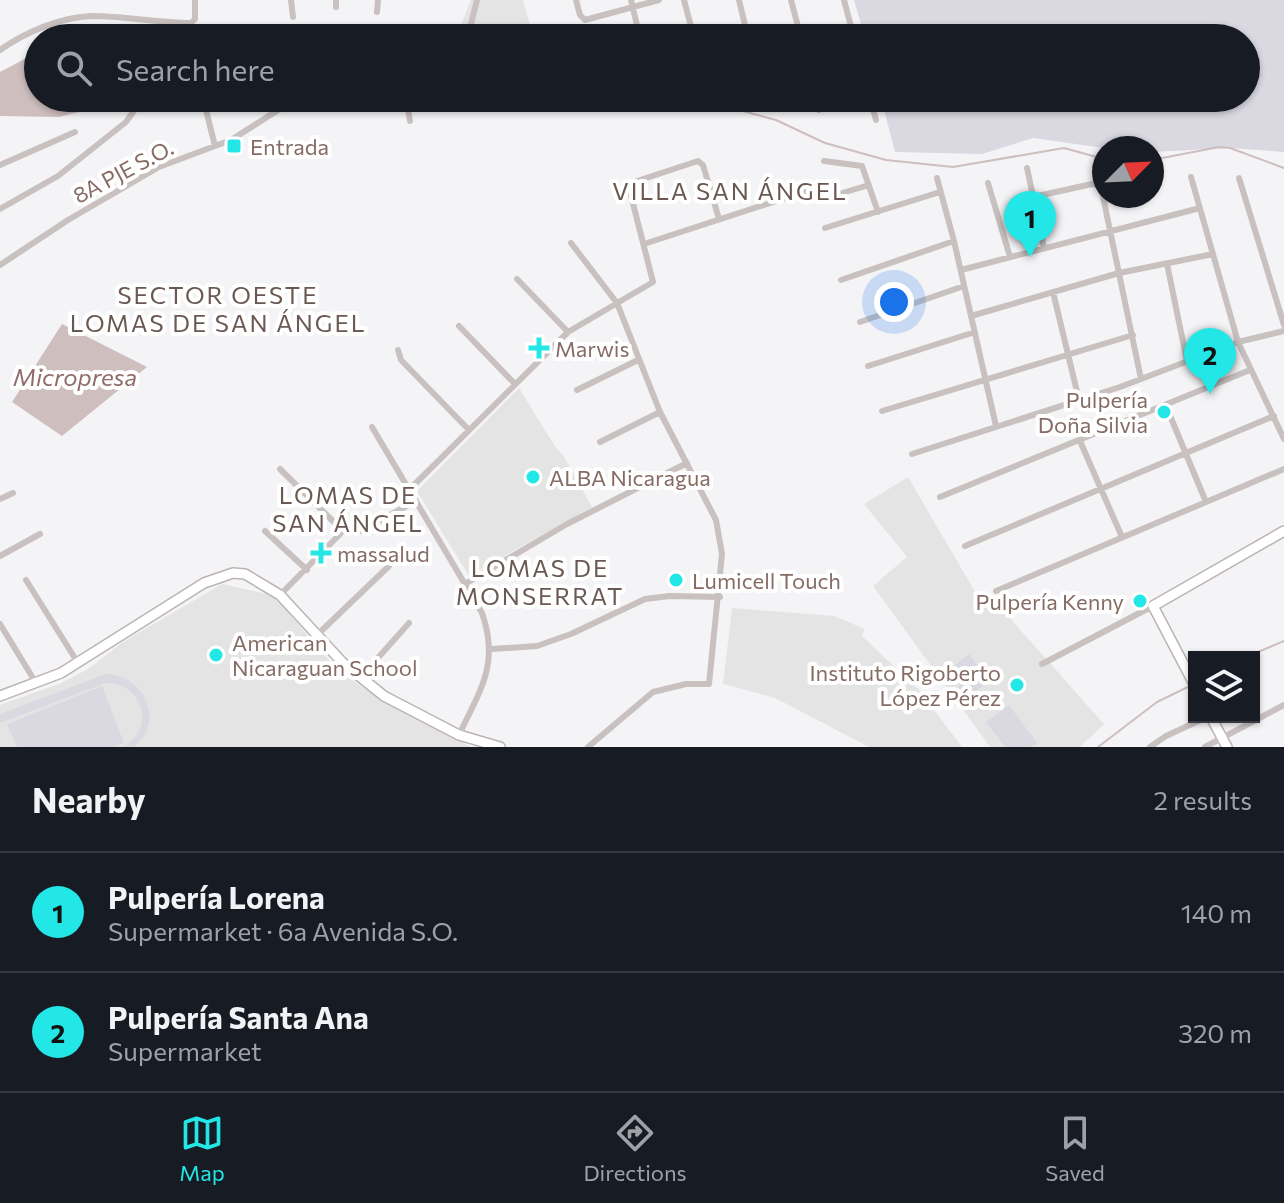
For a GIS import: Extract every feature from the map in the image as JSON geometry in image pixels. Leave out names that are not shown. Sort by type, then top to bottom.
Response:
[{"type":"street","points":[[53,24],[92,16],[191,23],[195,19],[195,0]]},
{"type":"street","points":[[291,0],[293,17]]},
{"type":"street","points":[[377,12],[378,0]]},
{"type":"street","points":[[471,24],[477,0]]},
{"type":"street","points":[[576,0],[582,19],[632,4],[659,0]]},
{"type":"street","points":[[684,0],[690,24]]},
{"type":"street","points":[[739,0],[745,24]]},
{"type":"street","points":[[791,0],[797,24]]},
{"type":"street","points":[[844,0],[850,24]]},
{"type":"street","points":[[632,4],[637,24]]},
{"type":"street","points":[[0,50],[24,36]]},
{"type":"street","points":[[0,209],[58,176],[135,112]]},
{"type":"street","points":[[206,112],[215,146]]},
{"type":"street","name":"8A PJE S.O.","points":[[0,265],[68,220],[159,167],[215,146],[276,112]]},
{"type":"street","points":[[408,112],[410,121]]},
{"type":"street","points":[[874,112],[876,120]]},
{"type":"street","points":[[0,165],[75,132]]},
{"type":"street","points":[[824,161],[862,166],[878,212]]},
{"type":"street","points":[[410,489],[568,332],[655,280],[628,184],[695,162],[703,165],[719,219]]},
{"type":"street","points":[[1027,168],[1044,248]]},
{"type":"street","points":[[1191,177],[1238,342],[1284,439]]},
{"type":"street","points":[[937,178],[996,426]]},
{"type":"street","points":[[912,454],[1141,379],[1284,328],[1239,178]]},
{"type":"street","points":[[988,183],[1010,257]]},
{"type":"street","points":[[819,200],[869,185]]},
{"type":"street","points":[[1033,197],[1098,185],[1141,379]]},
{"type":"street","points":[[644,244],[810,190]]},
{"type":"street","points":[[825,228],[940,192]]},
{"type":"street","points":[[961,270],[1200,208]]},
{"type":"street","points":[[841,280],[954,241]]},
{"type":"street","points":[[571,243],[617,303],[660,412],[716,520],[720,537],[720,597],[709,684],[686,684],[653,692],[588,747]]},
{"type":"street","points":[[971,316],[1119,273],[1213,254]]},
{"type":"street","points":[[1167,264],[1187,361]]},
{"type":"street","points":[[517,279],[568,332]]},
{"type":"street","points":[[860,322],[964,286]]},
{"type":"street","points":[[1053,292],[1079,400]]},
{"type":"street","points":[[459,326],[515,384]]},
{"type":"street","points":[[868,366],[975,332]]},
{"type":"street","points":[[882,411],[1133,335]]},
{"type":"street","points":[[398,350],[401,360],[468,429]]},
{"type":"street","points":[[577,390],[638,360]]},
{"type":"street","points":[[940,497],[1250,370]]},
{"type":"street","points":[[1166,406],[1206,502]]},
{"type":"street","points":[[600,442],[660,412]]},
{"type":"street","points":[[965,546],[1274,416]]},
{"type":"street","points":[[372,427],[482,613],[491,649],[488,669],[459,735]]},
{"type":"street","points":[[1080,441],[1122,537]]},
{"type":"street","points":[[465,584],[567,524],[687,463]]},
{"type":"street","points":[[280,469],[343,531],[356,533],[416,501]]},
{"type":"street","points":[[996,591],[1284,469]]},
{"type":"street","points":[[0,499],[13,493]]},
{"type":"street","points":[[265,531],[307,570]]},
{"type":"street","points":[[280,595],[343,531]]},
{"type":"street","points":[[1042,664],[1153,606],[1284,531]]},
{"type":"street","points":[[0,556],[40,534]]},
{"type":"street","points":[[316,636],[389,566]]},
{"type":"street","points":[[0,696],[78,663],[218,578],[233,573],[245,574],[280,595],[316,636],[384,696],[459,735],[500,747]]},
{"type":"street","points":[[26,580],[78,663]]},
{"type":"street","points":[[491,649],[537,646],[571,634],[645,599],[720,597]]},
{"type":"street","points":[[1153,606],[1188,673]]},
{"type":"street","points":[[361,677],[409,623]]},
{"type":"street","points":[[0,624],[36,683]]},
{"type":"street","points":[[1205,747],[1284,705]]},
{"type":"street","points":[[1150,747],[1195,723]]},
{"type":"street","points":[[1213,723],[1227,747]]},
{"type":"shaded area","points":[[471,0],[523,0],[530,24],[461,24]]},
{"type":"shaded area","points":[[854,0],[1284,0],[1284,152],[1230,148],[1164,151],[1164,136],[1092,136],[1092,146],[1033,138],[982,154],[895,152],[885,112],[1260,112],[1260,24],[861,24]]},
{"type":"shaded area","name":"ALBA Nicaragua","points":[[519,388],[563,455],[592,507],[469,576],[417,491]]},
{"type":"shaded area","points":[[908,477],[981,602],[992,598],[1104,724],[1080,747],[990,747],[873,586],[907,557],[864,504]]},
{"type":"shaded area","name":"American Nicaraguan School","points":[[222,584],[267,594],[280,603],[336,668],[362,687],[471,747],[0,747],[0,705],[61,683],[88,669],[123,642]]},
{"type":"shaded area","points":[[732,608],[834,616],[865,629],[862,636],[919,690],[962,747],[869,747],[775,698],[723,684]]},
{"type":"shaded area","points":[[969,654],[978,666],[955,684],[946,672]]},
{"type":"shaded area","points":[[982,667],[991,679],[967,698],[958,687]]},
{"type":"shaded area","points":[[106,674],[131,682],[146,701],[148,725],[144,736],[134,747],[123,747],[134,739],[140,729],[141,708],[137,698],[119,685],[106,683],[0,723],[0,714]]},
{"type":"shaded area","points":[[102,686],[124,743],[114,747],[17,747],[7,724]]},
{"type":"shaded area","points":[[1009,705],[1037,743],[1031,747],[1005,747],[986,722]]},
{"type":"water","points":[[24,59],[24,112],[79,112],[59,117],[0,116],[0,72]]},
{"type":"water","name":"Micropresa","points":[[62,324],[147,367],[62,436],[12,402]]},
{"type":"waterway","points":[[747,112],[776,120],[825,143],[886,160],[953,167],[1064,148],[1092,156]]},
{"type":"waterway","points":[[1164,158],[1219,147],[1230,148],[1284,168]]},
{"type":"waterway","points":[[1260,651],[1284,641]]},
{"type":"waterway","points":[[1098,747],[1157,702],[1188,687]]},
{"type":"place","name":"Entrada","points":[[234,146]]},
{"type":"place","name":"Pulpería Lorena","points":[[1030,257]]},
{"type":"place","name":"Marwis","points":[[539,348]]},
{"type":"place","name":"Pulpería Santa Ana","points":[[1210,394]]},
{"type":"place","name":"Pulpería Doña Silvia","points":[[1164,412]]},
{"type":"place","name":"ALBA Nicaragua","points":[[533,477]]},
{"type":"place","name":"massalud","points":[[321,553]]},
{"type":"place","name":"Lumicell Touch","points":[[676,580]]},
{"type":"place","name":"Pulpería Kenny","points":[[1140,601]]},
{"type":"place","name":"American Nicaraguan School","points":[[216,655]]},
{"type":"place","name":"Instituto Rigoberto López Pérez","points":[[1017,685]]},
{"type":"district","name":"VILLA SAN ÁNGEL","points":[[730,190]]},
{"type":"district","name":"SECTOR OESTE LOMAS DE SAN ÁNGEL","points":[[218,308]]},
{"type":"district","name":"LOMAS DE SAN ÁNGEL","points":[[348,508]]},
{"type":"district","name":"LOMAS DE MONSERRAT","points":[[540,581]]}]
